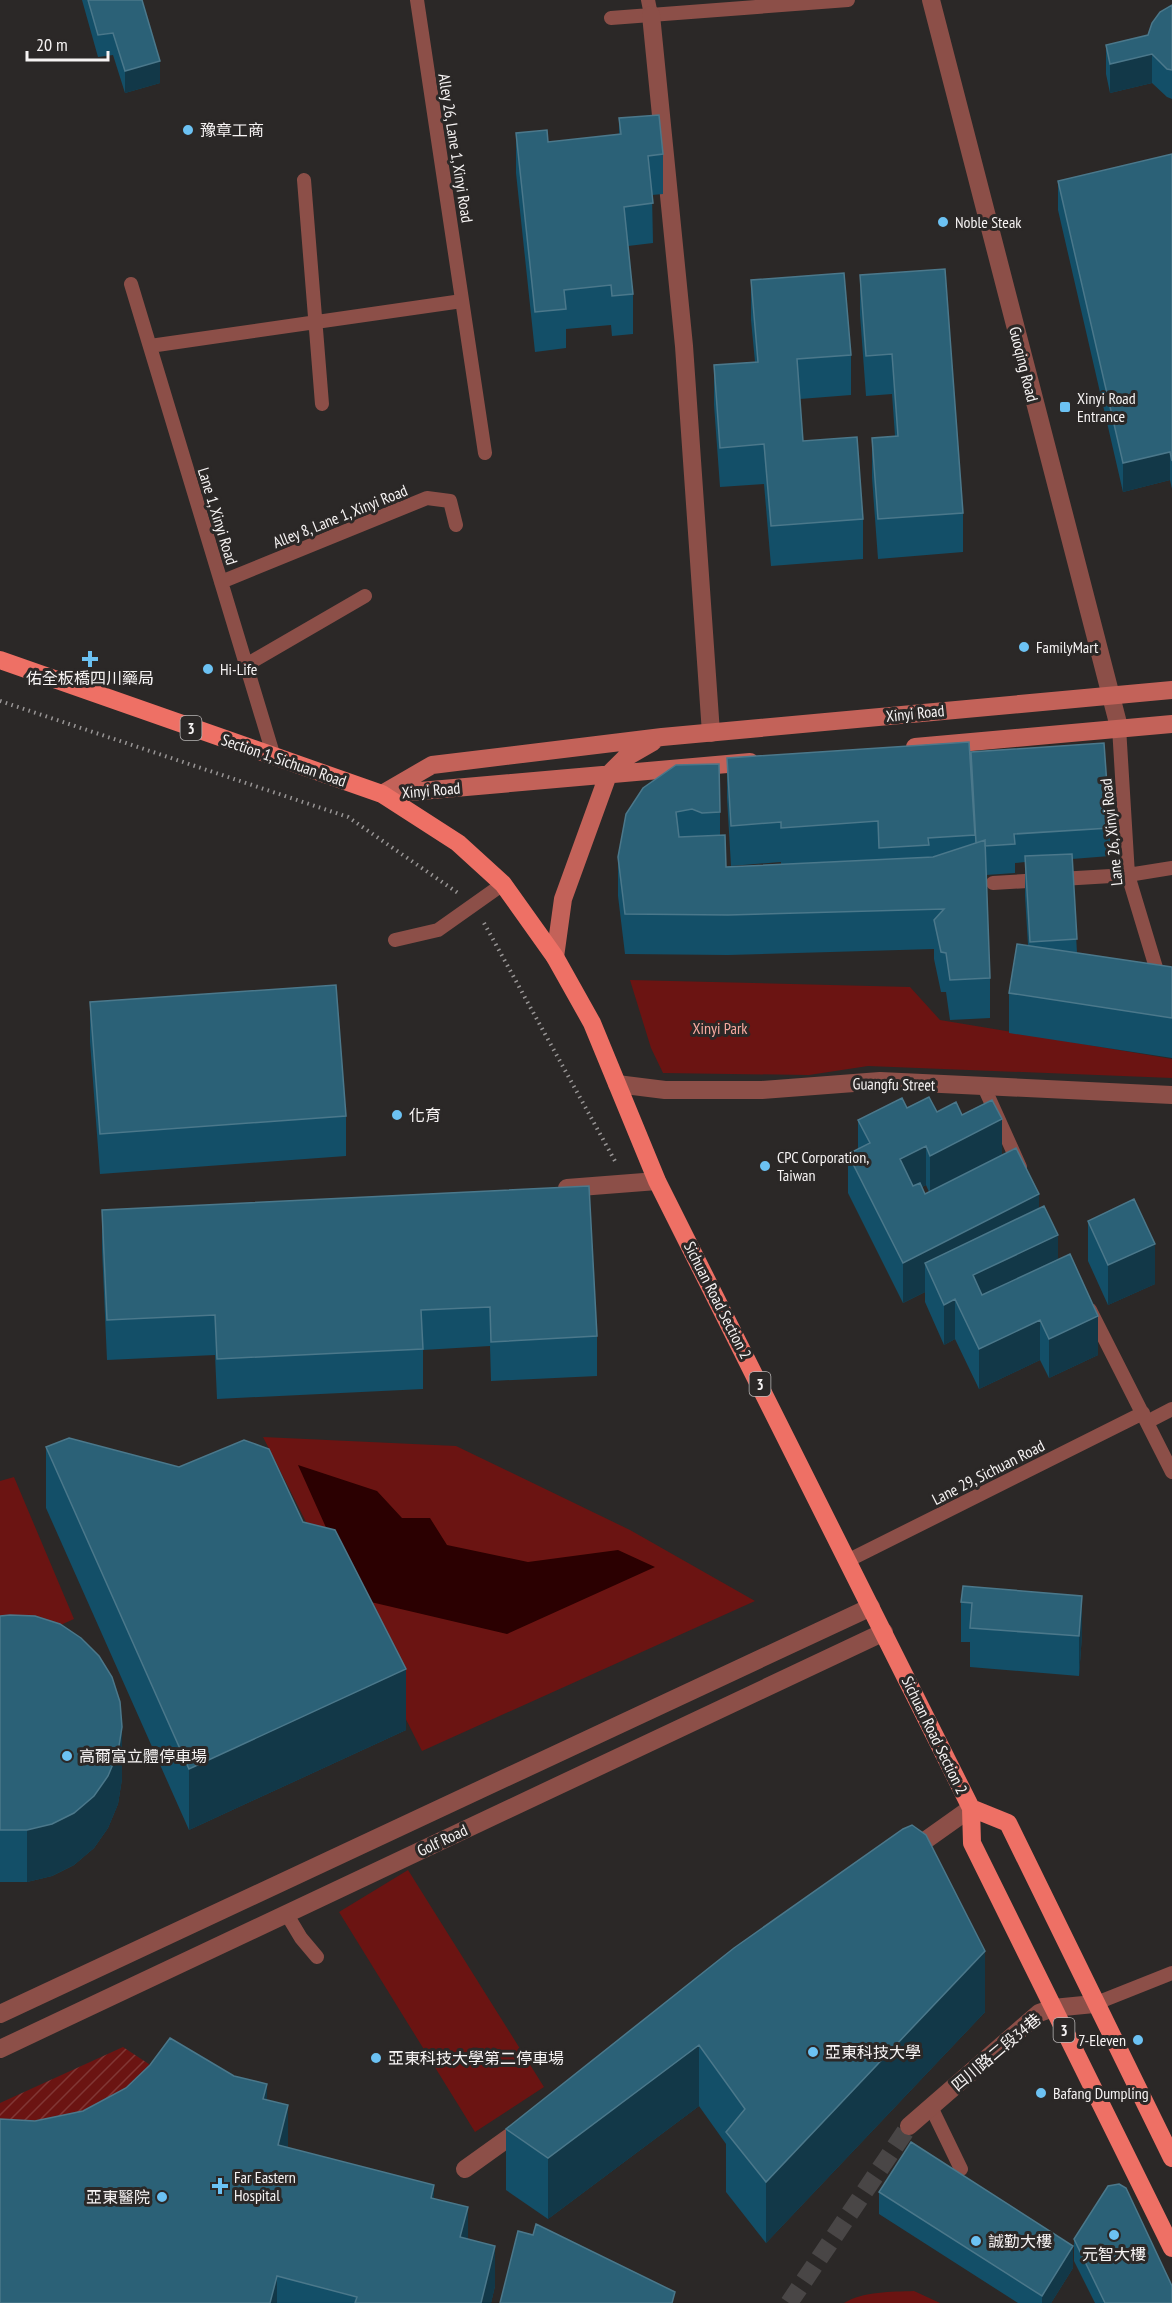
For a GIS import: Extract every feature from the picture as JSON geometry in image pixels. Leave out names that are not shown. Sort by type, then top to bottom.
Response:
[{"type":"main road","name":"Section 1, Sichuan Road","points":[[0,660],[382,794],[458,843]]},
{"type":"main road","name":"Sichuan Road Section 2","points":[[458,843],[503,884],[555,957],[592,1023],[657,1181],[849,1560],[971,1808],[972,1843],[1172,2248]]},
{"type":"main road","name":"Sichuan Road Section 2","points":[[971,1808],[1008,1823],[1094,2004],[1172,2158]]},
{"type":"street","name":"Guoqing Road","points":[[931,0],[1108,694],[1119,728]]},
{"type":"street","points":[[650,8],[684,346],[711,733]]},
{"type":"street","name":"Xinyi Road","points":[[382,794],[432,765],[662,737],[1108,694],[1172,690]]},
{"type":"street","name":"Xinyi Road","points":[[893,749],[1172,724]]},
{"type":"street","points":[[555,957],[563,899],[608,775],[625,758],[662,737]]},
{"type":"street","name":"Xinyi Road","points":[[382,794],[762,761]]},
{"type":"street","name":"Guangfu Street","points":[[617,1084],[665,1090],[762,1090],[880,1081],[1172,1095]]},
{"type":"street","points":[[554,1188],[657,1181]]},
{"type":"street","name":"Golf Road","points":[[0,2014],[871,1607]]},
{"type":"street","name":"Golf Road","points":[[0,2049],[884,1632]]},
{"type":"street","points":[[893,1863],[971,1808]]},
{"type":"street","name":"四川路二段34巷","points":[[909,2126],[1039,2013],[1053,2008],[1094,2004]]},
{"type":"street","points":[[465,2169],[542,2114]]},
{"type":"lane","name":"Alley 26, Lane 1, Xinyi Road","points":[[417,0],[485,453]]},
{"type":"lane","points":[[611,18],[650,8],[848,0]]},
{"type":"lane","points":[[304,180],[322,404]]},
{"type":"lane","name":"Lane 1, Xinyi Road","points":[[131,284],[274,757]]},
{"type":"lane","points":[[150,346],[462,301]]},
{"type":"lane","name":"Alley 8, Lane 1, Xinyi Road","points":[[221,582],[427,498],[450,501],[456,525]]},
{"type":"lane","points":[[246,665],[365,596]]},
{"type":"lane","name":"Lane 26, Xinyi Road","points":[[1119,728],[1128,875],[1166,1000]]},
{"type":"lane","points":[[993,883],[1128,875],[1172,868]]},
{"type":"lane","points":[[395,940],[438,930],[503,884]]},
{"type":"lane","points":[[984,1087],[1026,1179]]},
{"type":"lane","points":[[1084,1297],[1172,1472]]},
{"type":"lane","name":"Lane 29, Sichuan Road","points":[[849,1560],[1145,1417],[1172,1408]]},
{"type":"lane","points":[[286,1913],[301,1938],[317,1956]]},
{"type":"lane","points":[[1094,2004],[1172,1973]]},
{"type":"lane","points":[[931,2107],[961,2169]]},
{"type":"path","points":[[0,701],[348,817],[473,905],[626,1183]]},
{"type":"green space","name":"Xinyi Park","points":[[630,980],[910,987],[940,1020],[1172,1059],[1172,1078],[868,1066],[809,1075],[663,1073],[651,1048]]},
{"type":"green space","points":[[263,1437],[456,1446],[630,1530],[755,1601],[422,1751]]},
{"type":"green space","points":[[14,1477],[74,1619],[0,1652],[0,1481]]},
{"type":"green space","points":[[408,1870],[544,2087],[475,2132],[339,1912]]},
{"type":"green space","points":[[123,2047],[170,2078],[0,2144],[0,2103]]},
{"type":"green space","points":[[914,2291],[940,2303],[844,2303],[869,2294]]},
{"type":"shaded area","points":[[298,1465],[377,1491],[402,1518],[430,1518],[447,1545],[528,1562],[618,1550],[655,1567],[507,1634],[358,1599]]},
{"type":"building","points":[[88,0],[142,0],[160,61],[125,71],[113,33],[98,35]]},
{"type":"building","points":[[1172,5],[1172,70],[1167,69],[1152,54],[1110,64],[1106,45],[1148,35],[1152,23],[1160,12]]},
{"type":"building","points":[[659,115],[663,154],[648,156],[653,203],[624,207],[633,294],[612,296],[611,285],[564,290],[566,309],[535,312],[516,133],[547,130],[548,142],[621,134],[619,118]]},
{"type":"building","points":[[1172,154],[1172,461],[1170,452],[1123,463],[1058,181]]},
{"type":"building","points":[[945,269],[963,513],[878,519],[872,438],[898,436],[892,354],[866,356],[860,275]]},
{"type":"building","points":[[844,273],[851,355],[797,359],[803,441],[857,437],[863,519],[771,526],[764,444],[720,448],[714,365],[758,362],[751,280]]},
{"type":"building","points":[[969,742],[975,835],[928,838],[929,845],[879,848],[878,821],[781,828],[781,822],[731,826],[727,758]]},
{"type":"building","points":[[1104,743],[1110,828],[1014,834],[1015,844],[985,846],[985,840],[976,843],[971,752]]},
{"type":"building","points":[[719,764],[720,812],[702,813],[692,809],[676,812],[679,837],[725,835],[726,867],[933,857],[985,840],[990,978],[950,980],[946,953],[941,952],[934,920],[944,909],[728,915],[625,914],[618,857],[626,814],[643,788],[676,765]]},
{"type":"building","points":[[1072,854],[1077,939],[1030,942],[1025,856]]},
{"type":"building","points":[[1017,944],[1172,967],[1172,1018],[1009,993]]},
{"type":"building","points":[[336,985],[346,1116],[100,1134],[90,1002]]},
{"type":"building","points":[[929,1097],[937,1112],[956,1102],[962,1115],[992,1100],[1002,1119],[930,1156],[926,1146],[900,1159],[913,1186],[920,1183],[925,1194],[1016,1148],[1039,1194],[903,1263],[848,1154],[870,1143],[858,1120],[902,1098],[907,1108]]},
{"type":"building","points":[[589,1186],[597,1336],[491,1342],[490,1307],[421,1310],[423,1349],[217,1359],[215,1315],[107,1320],[102,1210]]},
{"type":"building","points":[[1134,1199],[1155,1244],[1108,1265],[1088,1221]]},
{"type":"building","points":[[1044,1206],[1058,1235],[973,1275],[982,1295],[1070,1254],[1098,1316],[1049,1339],[1040,1320],[979,1349],[955,1299],[944,1305],[925,1263]]},
{"type":"building","points":[[69,1438],[179,1467],[244,1440],[269,1449],[303,1522],[335,1530],[406,1669],[189,1769],[46,1447]]},
{"type":"building","points":[[963,1586],[1082,1596],[1079,1636],[970,1628],[972,1603],[961,1602]]},
{"type":"building","points":[[0,1616],[35,1616],[60,1624],[81,1638],[99,1656],[112,1677],[120,1702],[122,1727],[118,1752],[108,1776],[94,1796],[74,1813],[52,1824],[27,1830],[0,1830]]},
{"type":"building","points":[[912,1825],[926,1835],[985,1951],[766,2182],[726,2132],[745,2109],[699,2045],[548,2158],[506,2129],[734,1948],[903,1829]]},
{"type":"building","name":"Far Eastern Hospital","points":[[170,2038],[234,2076],[267,2084],[263,2099],[288,2105],[278,2145],[434,2185],[431,2198],[468,2207],[460,2237],[495,2246],[481,2303],[355,2303],[357,2297],[277,2276],[270,2303],[0,2303],[0,2119],[35,2121],[83,2111],[126,2088],[150,2065]]},
{"type":"building","name":"誠勤大樓","points":[[911,2142],[1073,2246],[1042,2296],[879,2192]]},
{"type":"building","name":"元智大樓","points":[[1119,2184],[1126,2188],[1172,2286],[1172,2303],[1105,2303],[1074,2239],[1108,2186]]},
{"type":"building","points":[[536,2224],[675,2292],[672,2303],[500,2303],[518,2231],[533,2235]]},
{"type":"tunnel","points":[[789,2303],[909,2126]]},
{"type":"place","name":"豫章工商","points":[[188,130]]},
{"type":"place","name":"Noble Steak","points":[[943,222]]},
{"type":"place","name":"Xinyi Road Entrance","points":[[1065,407]]},
{"type":"place","name":"FamilyMart","points":[[1024,647]]},
{"type":"place","name":"佑全板橋四川藥局","points":[[90,659]]},
{"type":"place","name":"Hi-Life","points":[[208,669]]},
{"type":"place","name":"化育","points":[[397,1115]]},
{"type":"place","name":"CPC Corporation, Taiwan","points":[[765,1166]]},
{"type":"place","name":"高爾富立體停車場","points":[[67,1756]]},
{"type":"place","name":"7-Eleven","points":[[1138,2040]]},
{"type":"place","name":"亞東科技大學","points":[[813,2052]]},
{"type":"place","name":"亞東科技大學第二停車場","points":[[376,2058]]},
{"type":"place","name":"Bafang Dumpling","points":[[1041,2093]]},
{"type":"place","name":"Far Eastern Hospital","points":[[220,2186]]},
{"type":"place","name":"亞東醫院","points":[[162,2197]]},
{"type":"place","name":"元智大樓","points":[[1114,2235]]},
{"type":"place","name":"誠勤大樓","points":[[976,2241]]}]
